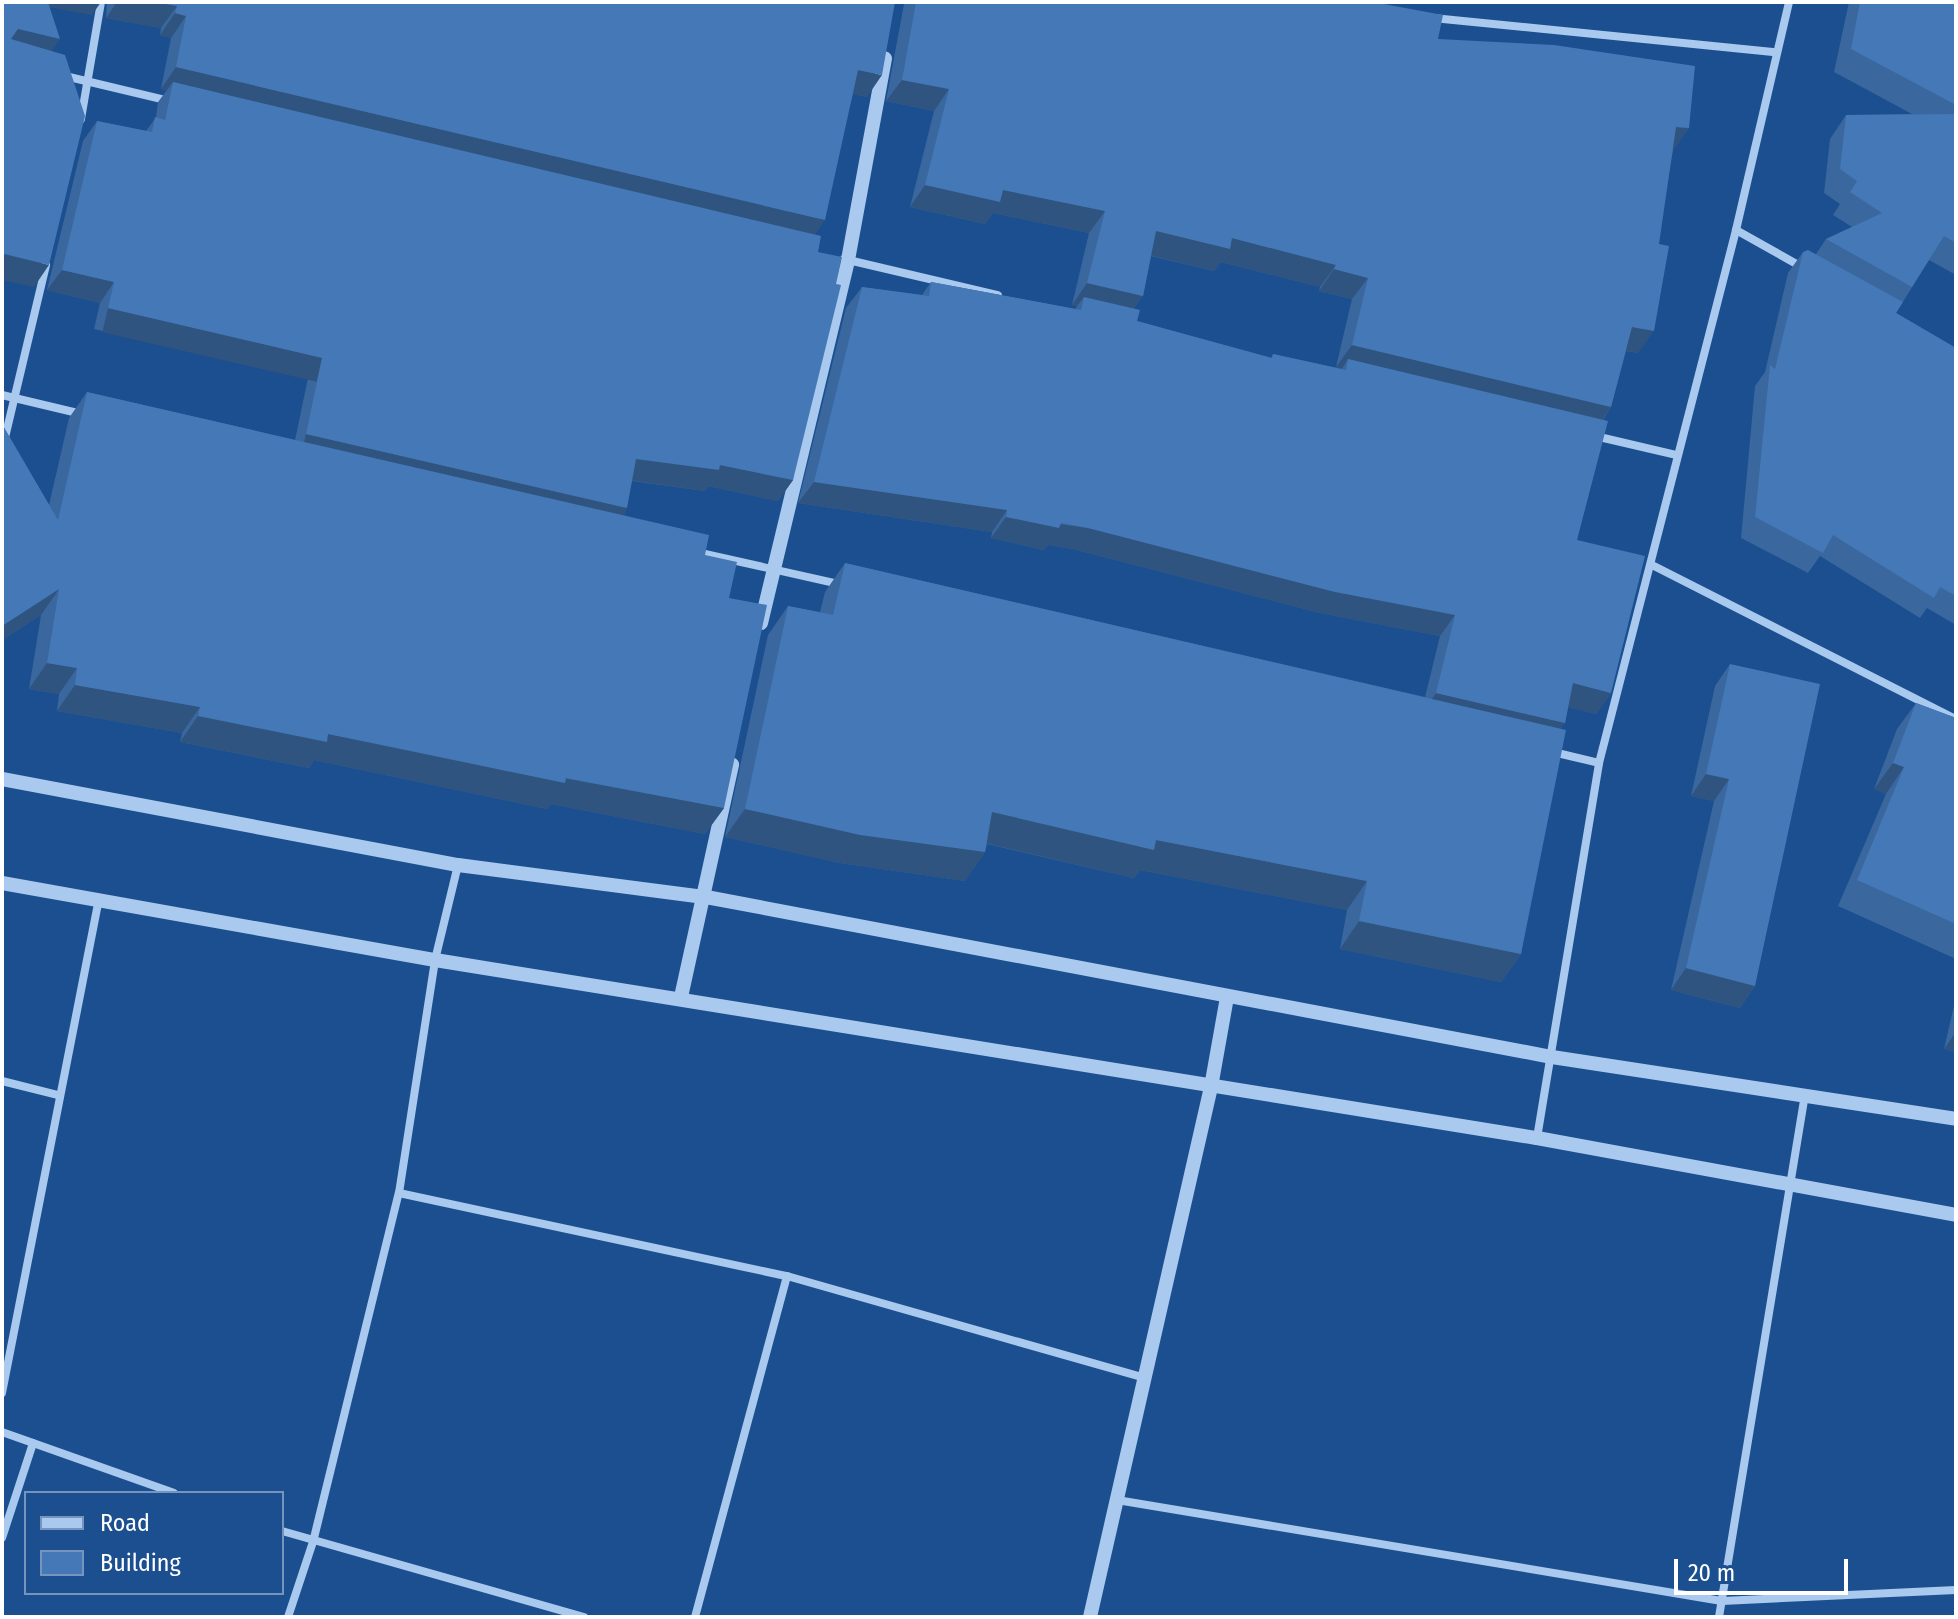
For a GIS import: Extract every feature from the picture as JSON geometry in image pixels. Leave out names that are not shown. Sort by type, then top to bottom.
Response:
[{"type":"street","points":[[79,128],[90,82],[101,2]]},
{"type":"street","points":[[1537,1138],[1599,763],[1736,230],[1789,2]]},
{"type":"street","points":[[1415,16],[1775,52]]},
{"type":"street","points":[[756,647],[772,569],[848,260],[887,43]]},
{"type":"street","points":[[46,70],[183,104]]},
{"type":"street","points":[[1736,230],[1819,276]]},
{"type":"street","points":[[2,450],[50,248]]},
{"type":"street","points":[[832,256],[1017,299]]},
{"type":"street","points":[[2,395],[91,416]]},
{"type":"street","points":[[1584,434],[1676,455]]},
{"type":"street","points":[[679,548],[848,587]]},
{"type":"street","points":[[1652,565],[1956,719]]},
{"type":"street","points":[[681,997],[706,897],[737,741]]},
{"type":"street","points":[[1538,748],[1599,763]]},
{"type":"street","points":[[2,779],[458,865],[706,897],[1552,1057],[1805,1093],[1956,1119]]},
{"type":"street","points":[[288,1617],[313,1542],[399,1193],[435,960],[458,865]]},
{"type":"street","points":[[2,883],[98,904],[435,960],[681,997],[1211,1087],[1537,1138],[1956,1215]]},
{"type":"street","points":[[2,1393],[58,1095],[98,904]]},
{"type":"street","points":[[1090,1617],[1211,1087],[1227,997]]},
{"type":"street","points":[[2,1081],[58,1095]]},
{"type":"street","points":[[1719,1617],[1805,1093]]},
{"type":"street","points":[[399,1193],[787,1276],[1146,1378]]},
{"type":"street","points":[[695,1617],[787,1276]]},
{"type":"street","points":[[2,1432],[168,1491]]},
{"type":"street","points":[[2,1538],[33,1443]]},
{"type":"street","points":[[1117,1500],[1722,1601],[1956,1590]]},
{"type":"street","points":[[284,1532],[584,1617]]},
{"type":"building","points":[[2,2],[48,2],[60,39],[18,29],[11,39],[65,55],[85,116],[49,265],[4,254],[2,261]]},
{"type":"building","points":[[155,2],[895,2],[882,75],[858,70],[825,220],[176,67],[186,16],[175,13],[177,6]]},
{"type":"building","points":[[916,2],[1373,2],[1443,15],[1438,39],[1554,45],[1695,66],[1689,128],[1676,127],[1659,244],[1669,246],[1654,331],[1632,327],[1611,407],[1352,345],[1368,278],[1334,269],[1336,265],[1232,238],[1230,249],[1156,231],[1143,296],[1087,283],[1105,211],[1003,190],[1000,202],[925,185],[949,89],[902,80]]},
{"type":"building","points":[[1860,2],[1956,2],[1956,105],[1851,49]]},
{"type":"building","points":[[173,82],[821,236],[818,252],[842,257],[836,284],[841,285],[793,480],[720,465],[719,470],[636,459],[627,508],[306,434],[322,358],[108,308],[114,282],[62,270],[97,121],[152,132],[155,117],[165,120]]},
{"type":"building","points":[[1956,114],[1956,243],[1944,236],[1912,287],[1826,239],[1882,213],[1850,192],[1857,181],[1840,169],[1846,115]]},
{"type":"building","points":[[1808,250],[1903,302],[1896,313],[1956,348],[1956,596],[1940,587],[1934,598],[1833,535],[1823,553],[1755,517],[1770,365],[1775,369],[1803,252]]},
{"type":"building","points":[[931,282],[1081,310],[1084,297],[1140,310],[1137,321],[1272,358],[1273,354],[1346,370],[1348,359],[1608,421],[1577,540],[1645,556],[1611,693],[1573,683],[1565,723],[1436,693],[1455,615],[1335,592],[1088,528],[1061,523],[1059,528],[1006,517],[1007,510],[814,482],[862,287],[929,296]]},
{"type":"building","points":[[87,392],[709,535],[705,555],[737,562],[729,598],[767,605],[724,808],[566,778],[565,783],[328,734],[327,742],[198,716],[200,707],[75,685],[77,668],[47,663],[59,589],[2,626],[2,424],[58,520]]},
{"type":"building","points":[[845,563],[1566,730],[1521,954],[1359,921],[1367,881],[1156,840],[1154,850],[992,812],[985,852],[860,835],[745,809],[788,606],[833,615]]},
{"type":"building","points":[[1730,664],[1820,684],[1755,986],[1686,968],[1729,779],[1706,774]]},
{"type":"building","points":[[1916,703],[1956,718],[1956,924],[1857,880],[1904,767],[1893,763]]}]
